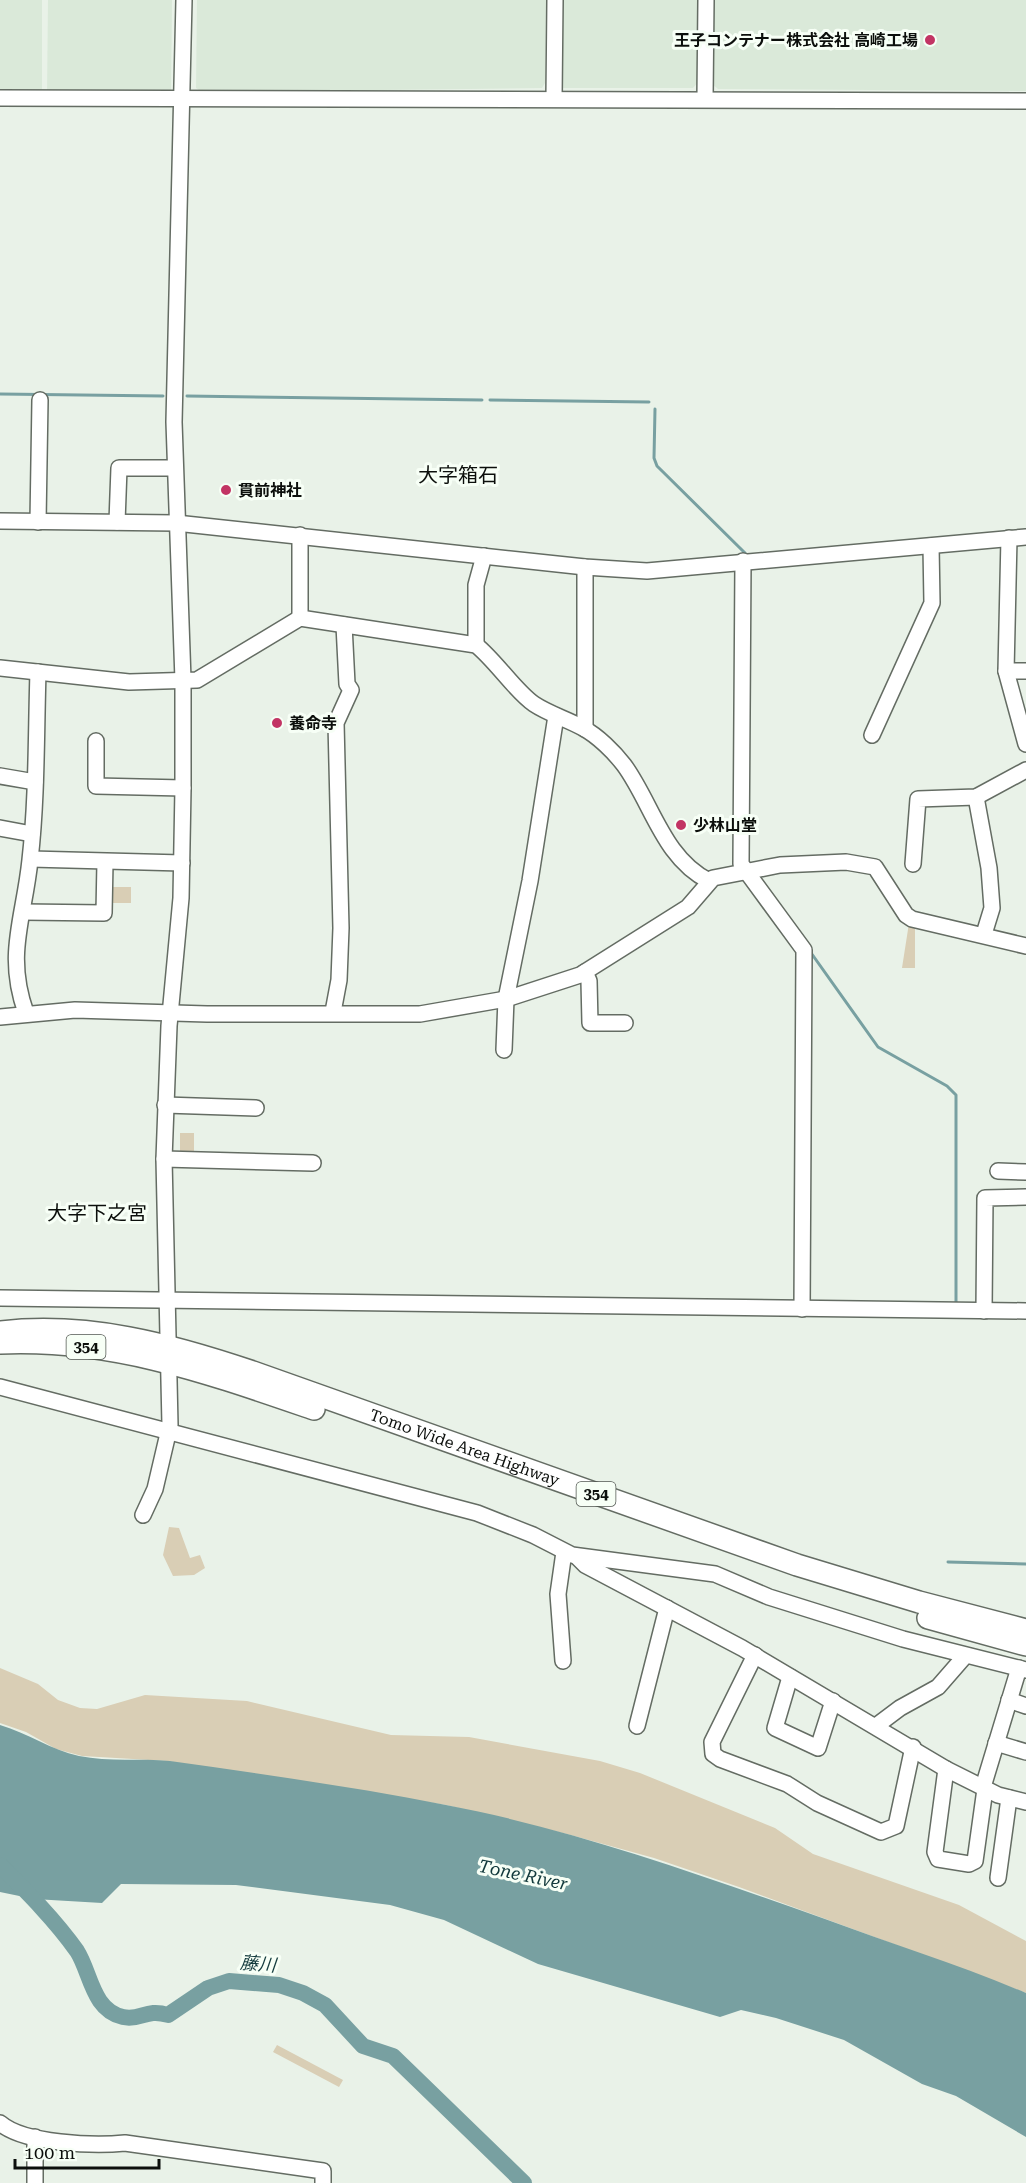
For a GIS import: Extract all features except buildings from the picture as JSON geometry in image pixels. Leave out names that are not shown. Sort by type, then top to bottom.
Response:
[{"type":"highway","name":"Tomo Wide Area Highway","points":[[0,1332],[28,1329],[82,1331],[253,1372],[797,1565],[919,1602],[1026,1629]]},
{"type":"highway","name":"Tomo Wide Area Highway","points":[[0,1343],[170,1353],[406,1440],[793,1575],[957,1627],[1026,1645]]},
{"type":"street","points":[[143,1515],[155,1489],[169,1431],[170,1353],[164,1159],[165,1105],[182,863],[183,680],[174,468],[184,0]]},
{"type":"street","points":[[554,98],[555,0]]},
{"type":"street","points":[[705,98],[706,0]]},
{"type":"street","points":[[0,98],[705,98],[1026,101]]},
{"type":"street","points":[[38,522],[40,400]]},
{"type":"street","points":[[117,522],[119,468],[174,468]]},
{"type":"street","points":[[0,521],[176,523],[585,567],[647,571],[1026,537]]},
{"type":"street","points":[[300,535],[300,618]]},
{"type":"street","points":[[1010,538],[1006,671],[1026,744]]},
{"type":"street","points":[[872,735],[932,603],[931,546]]},
{"type":"street","points":[[476,645],[476,585],[484,556]]},
{"type":"street","points":[[743,561],[741,864],[804,950],[802,1309]]},
{"type":"street","points":[[585,567],[585,729]]},
{"type":"street","points":[[0,668],[129,682],[204,678],[300,618],[476,645],[492,658],[532,703],[585,729],[624,765],[676,856],[694,873],[709,881]]},
{"type":"street","points":[[333,1012],[339,980],[341,928],[336,723],[351,690],[347,684],[345,625]]},
{"type":"street","points":[[1006,671],[1026,671]]},
{"type":"street","points":[[26,1013],[19,999],[14,962],[31,859],[38,672]]},
{"type":"street","points":[[504,1050],[506,999],[530,881],[556,716]]},
{"type":"street","points":[[96,741],[96,786],[183,788]]},
{"type":"street","points":[[914,864],[918,799],[976,797],[1026,770]]},
{"type":"street","points":[[0,776],[35,782]]},
{"type":"street","points":[[976,797],[989,868],[992,908],[984,934]]},
{"type":"street","points":[[0,828],[32,834]]},
{"type":"street","points":[[31,859],[182,863]]},
{"type":"street","points":[[23,912],[104,913],[105,862]]},
{"type":"street","points":[[0,1017],[26,1013],[84,1010],[171,1013],[420,1014],[506,999],[585,972],[688,907],[709,881],[747,870],[780,865],[846,862],[875,867],[906,915],[912,919],[984,934],[1026,946]]},
{"type":"street","points":[[585,972],[590,981],[591,1023],[625,1023]]},
{"type":"street","points":[[165,1105],[256,1108]]},
{"type":"street","points":[[164,1159],[313,1163]]},
{"type":"street","points":[[999,1171],[1026,1172]]},
{"type":"street","points":[[984,1311],[986,1198],[1026,1197],[1026,1192]]},
{"type":"street","points":[[0,1298],[1026,1311]]},
{"type":"street","points":[[0,1387],[477,1513],[533,1535],[755,1656],[946,1768],[984,1788],[1026,1802]]},
{"type":"street","points":[[570,1554],[715,1574],[786,1603],[965,1656],[1023,1669],[1009,1700],[996,1743],[984,1788],[975,1861],[969,1864],[938,1859],[935,1852],[946,1768]]},
{"type":"street","points":[[563,1661],[558,1594],[570,1554]]},
{"type":"street","points":[[637,1726],[667,1608]]},
{"type":"street","points":[[755,1656],[712,1742],[713,1754],[720,1759],[787,1784],[817,1803],[881,1832],[896,1826],[913,1747]]},
{"type":"street","points":[[876,1726],[900,1708],[938,1687],[965,1656]]},
{"type":"street","points":[[790,1677],[775,1728],[818,1748],[833,1701]]},
{"type":"street","points":[[1009,1700],[1026,1706]]},
{"type":"street","points":[[996,1743],[1026,1752]]},
{"type":"street","points":[[998,1878],[1010,1798]]},
{"type":"street","points":[[0,2123],[5,2127],[35,2137],[98,2146],[125,2143],[323,2171],[323,2183]]},
{"type":"street","points":[[35,2137],[35,2183]]},
{"type":"shaded area","points":[[0,0],[42,0],[42,92],[0,92]]},
{"type":"shaded area","points":[[48,0],[172,0],[171,97],[47,95]]},
{"type":"shaded area","points":[[197,0],[546,0],[545,83],[542,88],[202,92],[196,88]]},
{"type":"shaded area","points":[[559,0],[699,0],[698,82],[693,88],[563,88],[557,82]]},
{"type":"shaded area","points":[[713,0],[1026,0],[1026,91],[718,89],[712,84]]},
{"type":"shaded area","points":[[110,887],[131,887],[131,903],[110,903]]},
{"type":"shaded area","points":[[909,923],[915,925],[915,968],[902,968]]},
{"type":"shaded area","points":[[180,1133],[194,1133],[194,1156],[180,1152]]},
{"type":"shaded area","points":[[169,1527],[179,1528],[190,1558],[200,1555],[205,1568],[194,1575],[173,1576],[163,1555]]},
{"type":"shaded area","points":[[0,1668],[38,1684],[58,1700],[80,1708],[97,1709],[145,1695],[247,1701],[391,1735],[469,1737],[600,1761],[640,1773],[775,1828],[813,1854],[959,1905],[1026,1941],[1026,1993],[739,1887],[654,1858],[567,1834],[446,1805],[167,1761],[82,1756],[56,1749],[26,1732],[0,1723]]},
{"type":"shaded area","points":[[277,2045],[343,2080],[339,2087],[273,2052]]},
{"type":"water","name":"Tone River","points":[[0,1725],[79,1756],[170,1761],[308,1781],[446,1805],[543,1827],[685,1870],[926,1955],[1026,1993],[1026,2137],[956,2096],[922,2084],[844,2040],[776,2018],[741,2010],[720,2017],[538,1964],[444,1920],[390,1905],[236,1885],[121,1884],[102,1903],[34,1899],[0,1892]]},
{"type":"waterway","points":[[0,394],[163,396]]},
{"type":"waterway","points":[[187,396],[482,400]]},
{"type":"waterway","points":[[490,400],[649,402]]},
{"type":"waterway","points":[[655,409],[654,458],[657,466],[745,553]]},
{"type":"waterway","points":[[809,950],[878,1047],[947,1086],[956,1095],[956,1302],[958,1305]]},
{"type":"waterway","points":[[948,1562],[1026,1564]]},
{"type":"waterway","name":"藤川","points":[[0,1865],[40,1906],[77,1951],[99,1999],[113,2013],[129,2018],[154,2013],[168,2015],[208,1988],[229,1981],[279,1985],[303,1993],[325,2005],[363,2046],[393,2056],[524,2183]]},
{"type":"place","name":"王子コンテナー株式会社 高崎工場","points":[[930,40]]},
{"type":"place","name":"貫前神社","points":[[226,490]]},
{"type":"place","name":"養命寺","points":[[277,723]]},
{"type":"place","name":"少林山堂","points":[[681,825]]},
{"type":"district","name":"大字箱石","points":[[458,475]]},
{"type":"district","name":"大字下之宮","points":[[97,1213]]}]
